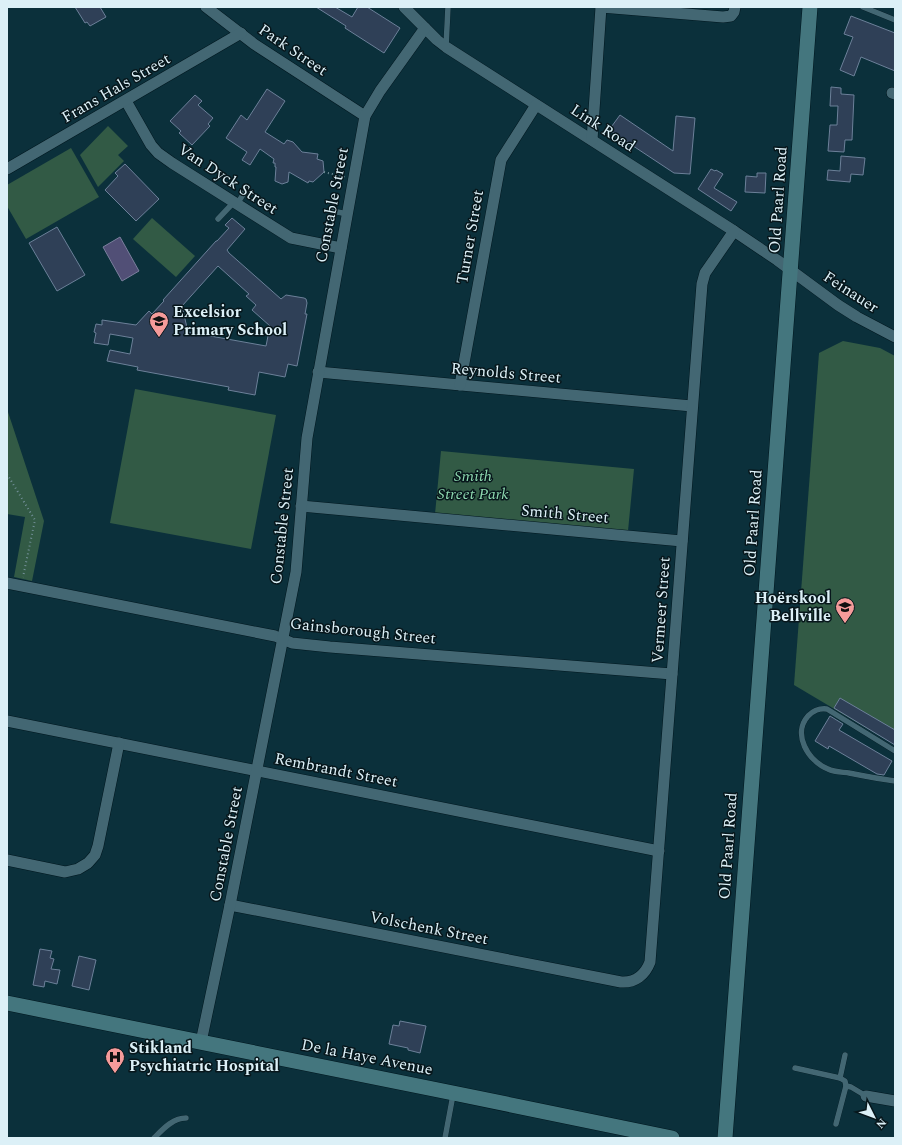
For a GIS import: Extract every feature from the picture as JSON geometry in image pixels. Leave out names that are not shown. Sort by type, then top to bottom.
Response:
[{"type":"main road","name":"Old Paarl Road","points":[[725,1138],[810,7]]},
{"type":"main road","name":"De la Haye Avenue","points":[[7,1004],[672,1138]]},
{"type":"street","name":"Park Street","points":[[206,7],[254,44],[366,116]]},
{"type":"street","name":"Link Road","points":[[404,7],[424,28],[446,47],[734,231],[791,270]]},
{"type":"street","points":[[592,140],[601,7],[632,8],[723,17],[731,16],[735,7]]},
{"type":"street","name":"Constable Street","points":[[201,1042],[230,906],[296,572],[306,438],[366,116],[380,91],[424,28]]},
{"type":"street","name":"Frans Hals Street","points":[[7,169],[241,34]]},
{"type":"street","name":"Van Dyck Street","points":[[126,101],[151,145],[158,153],[291,238],[341,248]]},
{"type":"street","name":"Turner Street","points":[[460,385],[501,160],[536,104]]},
{"type":"street","name":"Vermeer Street","points":[[621,982],[628,983],[637,979],[647,970],[650,962],[702,280],[705,273],[734,231]]},
{"type":"street","name":"Feinauer","points":[[791,270],[814,288],[857,317],[895,337]]},
{"type":"street","name":"Reynolds Street","points":[[318,372],[692,406]]},
{"type":"street","name":"Smith Street","points":[[301,506],[682,541]]},
{"type":"street","name":"Gainsborough Street","points":[[7,583],[275,636],[292,642],[330,647],[672,674]]},
{"type":"street","name":"Rembrandt Street","points":[[7,721],[658,851]]},
{"type":"street","points":[[7,860],[65,872],[78,869],[88,863],[95,855],[98,846],[119,744]]},
{"type":"street","name":"Volschenk Street","points":[[230,906],[621,982]]},
{"type":"street","points":[[866,1096],[895,1101]]},
{"type":"lane","points":[[446,47],[448,7]]},
{"type":"lane","points":[[863,7],[895,20]]},
{"type":"lane","points":[[218,219],[246,190]]},
{"type":"lane","points":[[333,211],[347,214]]},
{"type":"lane","points":[[895,751],[827,709],[818,709],[810,714],[805,720],[801,729],[801,738],[808,751],[817,762],[828,770],[895,781]]},
{"type":"lane","points":[[840,1078],[845,1055]]},
{"type":"lane","points":[[795,1068],[840,1078],[845,1081],[846,1086],[836,1124]]},
{"type":"lane","points":[[846,1086],[851,1087],[866,1096]]},
{"type":"lane","points":[[445,1138],[453,1093]]},
{"type":"lane","points":[[154,1138],[172,1122],[179,1118],[186,1118]]},
{"type":"path","points":[[324,172],[354,178]]},
{"type":"path","points":[[7,474],[35,520],[22,586]]},
{"type":"green space","points":[[108,126],[128,146],[118,155],[124,161],[98,187],[80,155]]},
{"type":"green space","points":[[71,148],[99,197],[26,239],[7,206],[7,185]]},
{"type":"green space","points":[[152,218],[195,256],[176,277],[133,239]]},
{"type":"green space","points":[[843,341],[880,348],[895,356],[895,745],[794,685],[819,353]]},
{"type":"green space","points":[[135,389],[276,415],[251,549],[110,523]]},
{"type":"green space","points":[[7,409],[44,521],[32,581],[14,577],[25,517],[7,514]]},
{"type":"green space","name":"Smith Street Park","points":[[441,451],[634,469],[628,531],[435,514]]},
{"type":"shaded area","points":[[120,237],[139,271],[122,281],[103,247]]},
{"type":"building","points":[[75,7],[100,7],[106,17],[90,26],[87,22],[85,23]]},
{"type":"building","points":[[316,7],[335,7],[352,17],[358,7],[367,7],[400,28],[384,53]]},
{"type":"building","points":[[851,16],[895,33],[895,71],[861,57],[854,76],[840,70],[853,37],[844,34]]},
{"type":"building","points":[[831,87],[841,88],[841,94],[854,95],[852,140],[845,140],[844,152],[828,151],[830,125],[837,125],[838,106],[830,106]]},
{"type":"building","points":[[267,89],[285,101],[265,132],[284,144],[287,140],[293,142],[302,152],[318,154],[317,159],[323,161],[324,172],[313,182],[309,181],[308,183],[289,172],[288,182],[282,184],[275,181],[276,167],[275,163],[273,163],[274,159],[260,149],[250,165],[242,160],[247,152],[226,138],[241,115],[247,120]]},
{"type":"building","points":[[195,95],[202,101],[198,105],[213,118],[208,124],[210,126],[192,145],[179,133],[181,131],[170,121]]},
{"type":"building","points":[[620,115],[673,151],[676,116],[695,118],[690,174],[674,173],[609,130]]},
{"type":"building","points":[[841,156],[865,158],[863,175],[851,174],[850,182],[827,180],[828,170],[840,171]]},
{"type":"building","points":[[125,164],[159,199],[136,221],[105,190],[118,176],[115,173]]},
{"type":"building","points":[[711,169],[723,174],[714,188],[737,202],[731,211],[698,189]]},
{"type":"building","points":[[757,173],[766,173],[765,193],[745,192],[746,176],[757,177]]},
{"type":"building","points":[[232,218],[245,229],[227,250],[229,253],[281,299],[286,295],[306,299],[307,303],[305,314],[307,314],[297,366],[288,364],[285,377],[259,372],[255,395],[228,390],[229,387],[137,370],[138,367],[107,361],[110,350],[130,354],[133,338],[110,334],[108,345],[94,343],[96,324],[102,325],[102,320],[136,325],[149,311],[152,314],[229,228],[225,225]],"holes":[[[218,266],[249,294],[246,296],[256,305],[252,310],[270,326],[266,346],[188,332],[182,306]]]},
{"type":"building","points":[[57,227],[85,275],[57,291],[29,243]]},
{"type":"building","points":[[840,698],[895,730],[895,745],[834,708]]},
{"type":"building","points":[[830,716],[843,724],[839,730],[892,761],[884,775],[877,774],[829,746],[828,749],[815,741]]},
{"type":"building","points":[[40,949],[52,951],[50,958],[54,959],[51,969],[60,970],[57,984],[45,981],[44,987],[33,985]]},
{"type":"building","points":[[79,956],[96,960],[89,990],[72,986]]},
{"type":"building","points":[[400,1021],[426,1026],[420,1053],[408,1050],[408,1048],[389,1044],[393,1025],[399,1026]]},
{"type":"place","name":"Excelsior Primary School","points":[[159,338]]},
{"type":"place","name":"Hoërskool Bellville","points":[[845,624]]},
{"type":"place","name":"Stikland Psychiatric Hospital","points":[[115,1074]]}]
